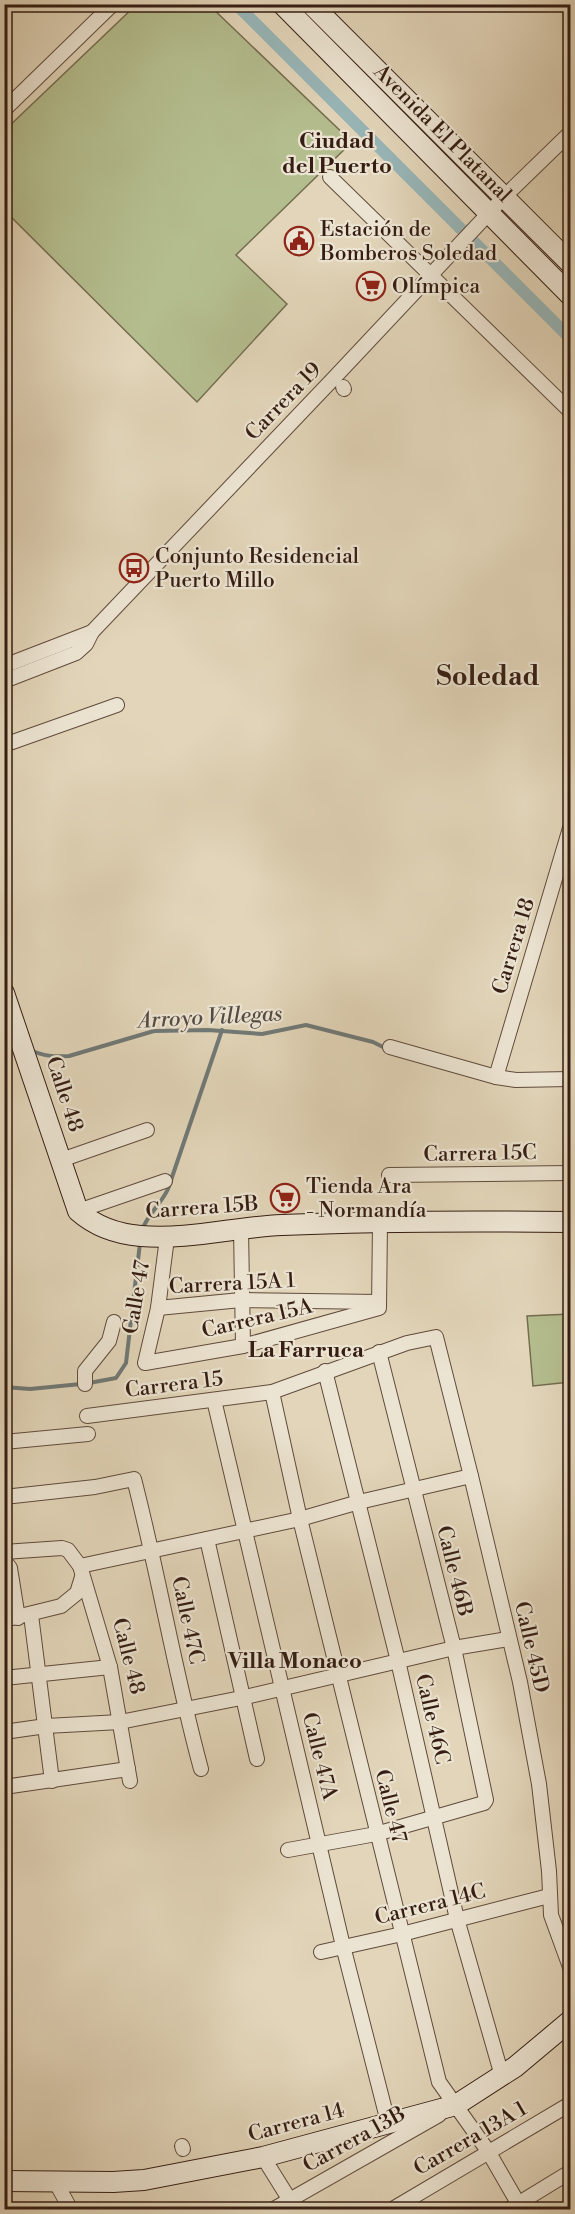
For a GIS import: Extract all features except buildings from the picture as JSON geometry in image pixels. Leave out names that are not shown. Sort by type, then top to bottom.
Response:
[{"type":"main road","name":"Avenida El Platanal","points":[[282,4],[485,217],[570,295]]},
{"type":"main road","name":"Avenida El Platanal","points":[[311,4],[570,263]]},
{"type":"main road","name":"Calle 48","points":[[5,993],[17,1029],[28,1050],[78,1211]]},
{"type":"main road","name":"Carrera 15B","points":[[78,1211],[97,1225],[142,1236],[167,1238],[279,1225],[570,1222]]},
{"type":"main road","name":"Carrera 14","points":[[4,2181],[144,2180],[263,2157],[456,2105],[515,2067],[570,2021]]},
{"type":"street","points":[[4,110],[113,4]]},
{"type":"street","name":"Carrera 19","points":[[4,666],[85,637],[504,197],[570,133]]},
{"type":"street","points":[[330,177],[570,411]]},
{"type":"street","points":[[4,681],[76,653],[85,637]]},
{"type":"street","points":[[4,745],[117,705]]},
{"type":"street","name":"Carrera 18","points":[[496,1077],[570,828]]},
{"type":"street","points":[[390,1047],[496,1077],[516,1080],[570,1079]]},
{"type":"street","points":[[61,1160],[147,1130]]},
{"type":"street","name":"Carrera 15C","points":[[389,1175],[570,1173]]},
{"type":"street","name":"Carrera 15B","points":[[78,1211],[165,1182]]},
{"type":"street","points":[[378,1305],[380,1223]]},
{"type":"street","points":[[241,1229],[243,1346]]},
{"type":"street","name":"Calle 47","points":[[145,1363],[158,1308],[167,1238]]},
{"type":"street","name":"Carrera 15A 1","points":[[158,1308],[241,1300],[378,1305]]},
{"type":"street","name":"Carrera 15A","points":[[145,1363],[243,1346],[378,1305]]},
{"type":"street","points":[[85,1384],[85,1371],[109,1341],[114,1322]]},
{"type":"street","name":"Carrera 15","points":[[87,1416],[272,1392],[379,1352],[406,1343],[436,1337]]},
{"type":"street","name":"Calle 45D","points":[[436,1337],[520,1682],[539,1784],[549,1871],[551,1915],[570,1967]]},
{"type":"street","name":"Calle 46B","points":[[379,1352],[454,1648],[485,1802],[433,1817]]},
{"type":"street","name":"Calle 46C","points":[[325,1371],[398,1661],[457,1919],[502,2076]]},
{"type":"street","name":"Calle 47","points":[[272,1392],[300,1519],[376,1834],[439,2082],[488,2151],[516,2208]]},
{"type":"street","name":"Calle 47A","points":[[214,1400],[343,1946],[388,2122]]},
{"type":"street","points":[[4,1442],[88,1434]]},
{"type":"street","points":[[18,1617],[61,1606],[69,1601],[77,1593],[81,1571],[152,1551],[245,1529],[300,1519],[359,1502],[471,1476]]},
{"type":"street","name":"Calle 47C","points":[[4,1497],[95,1487],[134,1479],[152,1551],[185,1710],[201,1769]]},
{"type":"street","points":[[207,1539],[241,1698],[257,1759]]},
{"type":"street","name":"Calle 48","points":[[4,1552],[65,1549],[81,1571],[110,1667],[129,1775],[52,1781]]},
{"type":"street","points":[[4,1560],[10,1568],[18,1617],[40,1674],[52,1781],[4,1787]]},
{"type":"street","points":[[4,1732],[46,1726],[120,1722],[241,1698],[454,1648],[508,1639]]},
{"type":"street","points":[[4,1678],[110,1667]]},
{"type":"street","points":[[288,1850],[376,1834],[433,1817]]},
{"type":"street","name":"Carrera 14C","points":[[321,1952],[402,1935],[549,1896]]},
{"type":"street","name":"Carrera 13A 1","points":[[391,2210],[570,2104]]},
{"type":"street","name":"Carrera 13B","points":[[272,2210],[293,2204],[456,2105]]},
{"type":"street","points":[[263,2157],[293,2204]]},
{"type":"street","points":[[516,2208],[570,2172]]},
{"type":"street","points":[[55,2181],[71,2210]]},
{"type":"green space","points":[[136,5],[209,5],[352,142],[236,255],[287,304],[197,402],[5,211],[5,130]]},
{"type":"green space","points":[[570,1314],[570,1382],[533,1386],[527,1316]]},
{"type":"waterway","points":[[236,4],[570,338]]},
{"type":"waterway","name":"Arroyo Villegas","points":[[30,1050],[49,1056],[69,1056],[154,1031],[208,1030],[262,1034],[306,1025],[373,1042],[383,1047]]},
{"type":"waterway","points":[[142,1230],[168,1189],[222,1030]]},
{"type":"waterway","points":[[89,1383],[116,1378],[126,1363],[140,1243]]},
{"type":"waterway","points":[[4,1387],[30,1389],[81,1384]]},
{"type":"place","name":"Estación de Bomberos Soledad","points":[[299,241]]},
{"type":"place","name":"Olímpica","points":[[371,286]]},
{"type":"place","name":"Conjunto Residencial Puerto Millo","points":[[134,568]]},
{"type":"place","name":"Tienda Ara - Normandía","points":[[285,1198]]},
{"type":"district","name":"Ciudad del Puerto","points":[[337,152]]},
{"type":"district","name":"Soledad","points":[[488,676]]},
{"type":"district","name":"La Farruca","points":[[306,1349]]},
{"type":"district","name":"Villa Monaco","points":[[295,1660]]}]
